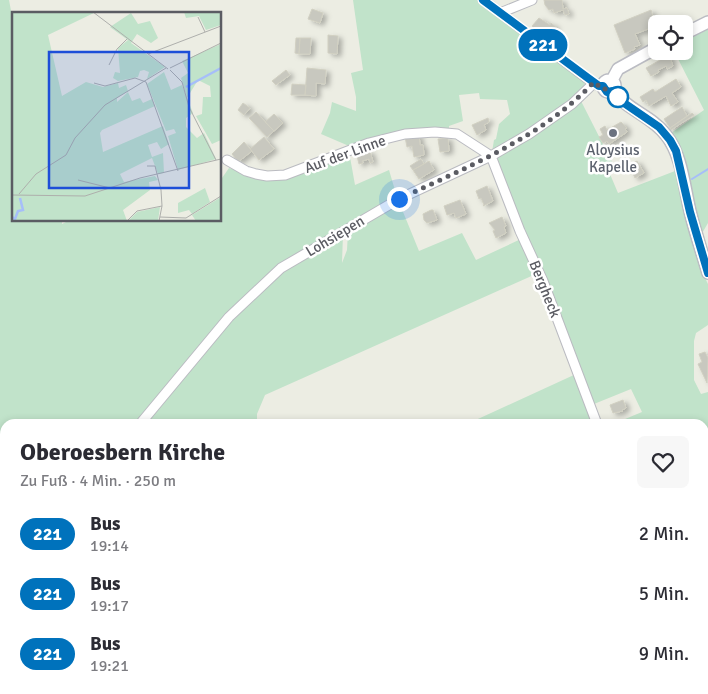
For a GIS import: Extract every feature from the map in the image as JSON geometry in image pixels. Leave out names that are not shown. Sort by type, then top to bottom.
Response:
[{"type":"street","points":[[483,0],[606,85],[624,103],[664,132],[673,146],[708,273]]},
{"type":"street","points":[[500,13],[532,0]]},
{"type":"street","points":[[693,30],[708,22]]},
{"type":"street","points":[[606,85],[618,69],[648,52]]},
{"type":"street","name":"Lohsiepen","points":[[144,419],[229,317],[281,268],[399,199],[491,156],[529,134],[572,104],[606,85]]},
{"type":"street","name":"Auf der Linne","points":[[227,160],[256,174],[267,176],[284,175],[369,143],[405,134],[435,132],[457,134],[491,156]]},
{"type":"street","name":"Bergheck","points":[[491,156],[520,231],[543,281],[595,419]]},
{"type":"green space","points":[[0,0],[9,0],[12,16],[12,221],[62,221],[62,224],[68,221],[221,221],[221,177],[229,168],[262,178],[345,153],[350,157],[355,185],[389,170],[397,197],[291,258],[343,234],[342,263],[347,250],[348,231],[399,202],[419,251],[462,233],[476,260],[521,239],[536,274],[265,395],[257,414],[257,419],[0,419]]},
{"type":"green space","points":[[353,0],[477,0],[584,79],[585,87],[563,105],[492,152],[499,124],[510,114],[507,100],[480,99],[479,93],[459,95],[463,121],[449,126],[449,130],[349,146],[321,134],[330,113],[332,102],[356,111],[356,97],[351,73],[363,70]]},
{"type":"green space","points":[[708,26],[708,223],[701,235],[671,133],[704,110],[679,60],[693,60],[693,34]]},
{"type":"green space","points":[[581,101],[613,164],[607,167],[618,193],[675,171],[691,235],[708,284],[708,325],[696,333],[694,341],[694,380],[701,394],[708,392],[708,419],[625,419],[642,412],[631,389],[594,404],[496,161],[498,155]]},
{"type":"green space","points":[[576,374],[593,419],[478,419]]},
{"type":"building","points":[[544,0],[562,0],[563,9],[567,8],[569,14],[565,15],[563,10],[554,13],[553,9],[549,10],[545,5]]},
{"type":"building","points":[[312,9],[323,13],[320,23],[308,19]]},
{"type":"building","points":[[651,10],[653,15],[648,15],[648,29],[635,34],[640,45],[634,47],[635,49],[625,53],[614,25]]},
{"type":"building","points":[[539,18],[556,27],[550,36],[532,26]]},
{"type":"building","points":[[328,35],[338,36],[337,54],[328,53]]},
{"type":"building","points":[[296,38],[300,38],[299,54],[295,53]]},
{"type":"building","points":[[300,38],[311,38],[310,54],[299,54]]},
{"type":"building","points":[[660,60],[671,60],[673,66],[667,69],[666,66],[651,76],[646,68]]},
{"type":"building","points":[[307,68],[326,70],[325,84],[316,83],[316,96],[305,95]]},
{"type":"building","points":[[286,70],[290,75],[276,85],[272,81]]},
{"type":"building","points":[[676,79],[681,87],[672,93],[678,102],[671,106],[666,96],[649,106],[646,100],[643,102],[640,97],[653,89],[655,92]]},
{"type":"building","points":[[292,84],[306,85],[305,95],[291,95]]},
{"type":"building","points":[[243,103],[250,108],[244,115],[238,110]]},
{"type":"building","points":[[682,107],[687,116],[670,128],[664,119]]},
{"type":"building","points":[[256,112],[274,131],[267,137],[249,118]]},
{"type":"building","points":[[692,113],[694,115],[671,130],[670,128]]},
{"type":"building","points":[[274,114],[283,123],[274,131],[265,122]]},
{"type":"building","points":[[488,118],[489,122],[484,125],[486,130],[477,135],[472,125]]},
{"type":"building","name":"Aloysius Kapelle","points":[[621,122],[627,128],[625,129],[627,132],[609,144],[607,141],[603,143],[599,137],[603,135],[600,129],[605,126],[607,130]]},
{"type":"building","points":[[419,135],[424,155],[414,157],[412,146],[407,147],[405,137]]},
{"type":"building","points":[[264,137],[274,149],[259,160],[250,149]]},
{"type":"building","points":[[448,138],[449,151],[440,152],[438,139]]},
{"type":"building","points":[[244,142],[252,151],[238,162],[232,154]]},
{"type":"building","points":[[361,151],[361,153],[370,151],[373,162],[370,163],[369,159],[359,164],[356,152]]},
{"type":"building","points":[[421,159],[424,164],[413,170],[410,166]]},
{"type":"building","points":[[429,161],[434,170],[419,179],[413,170]]},
{"type":"building","points":[[637,161],[644,173],[635,178],[629,165]]},
{"type":"building","points":[[487,186],[493,201],[483,206],[481,198],[479,199],[476,191]]},
{"type":"building","points":[[460,200],[466,214],[456,218],[454,213],[447,215],[444,206]]},
{"type":"building","points":[[433,210],[437,220],[427,223],[424,220],[423,214]]},
{"type":"building","points":[[502,217],[506,226],[504,227],[506,233],[496,238],[493,231],[495,230],[489,223]]},
{"type":"building","points":[[705,352],[708,358],[707,383],[698,364],[702,362],[699,354]]},
{"type":"building","points":[[623,400],[626,408],[623,411],[613,413],[610,405]]},
{"type":"waterway","points":[[692,179],[708,169]]},
{"type":"bus line","name":"221","points":[[483,0],[599,86],[603,86],[607,92],[613,91],[624,103],[664,132],[676,151],[690,212],[708,273]]},
{"type":"place","name":"Aloysius Kapelle","points":[[613,133]]},
{"type":"route","points":[[399,199],[491,156],[529,134],[572,104],[594,82],[599,86],[603,86],[607,92],[613,91],[618,97]]}]
